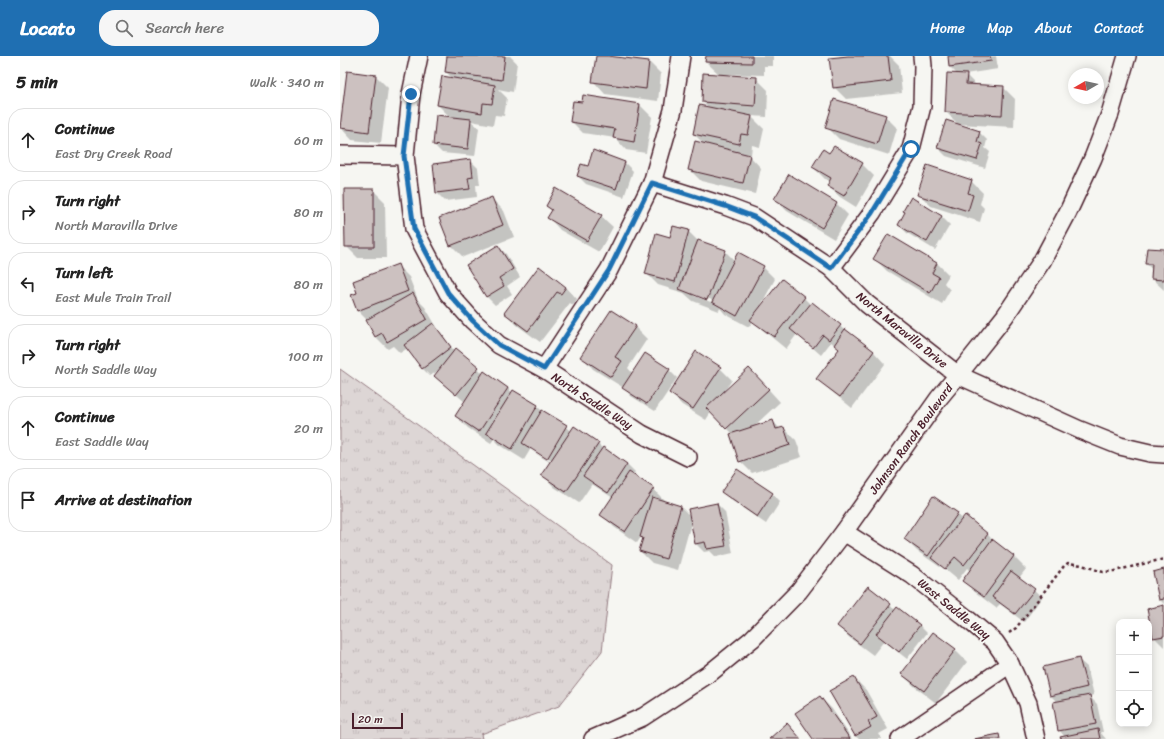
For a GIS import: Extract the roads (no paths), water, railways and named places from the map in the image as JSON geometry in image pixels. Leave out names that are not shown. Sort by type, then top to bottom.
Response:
[{"type":"street","name":"North Saddle Way","points":[[419,56],[411,94],[404,156],[414,229],[448,293],[473,321],[499,345],[544,369],[642,434],[688,457]]},
{"type":"street","points":[[544,369],[609,270],[652,183],[673,110],[681,56]]},
{"type":"street","points":[[831,268],[872,213],[911,149],[922,106],[922,56]]},
{"type":"street","name":"Johnson Ranch Boulevard","points":[[593,739],[642,717],[710,673],[752,639],[799,591],[844,532],[939,398],[1005,316],[1042,261],[1068,212],[1093,158],[1110,114],[1127,56]]},
{"type":"street","points":[[340,156],[404,156]]},
{"type":"street","name":"North Maravilla Drive","points":[[652,183],[725,206],[754,217],[831,268],[867,304],[958,375],[1120,446],[1150,453],[1164,454]]},
{"type":"street","name":"West Saddle Way","points":[[844,532],[912,576],[995,642],[1010,664],[1028,703],[1036,739]]},
{"type":"street","points":[[900,739],[1010,664]]}]
